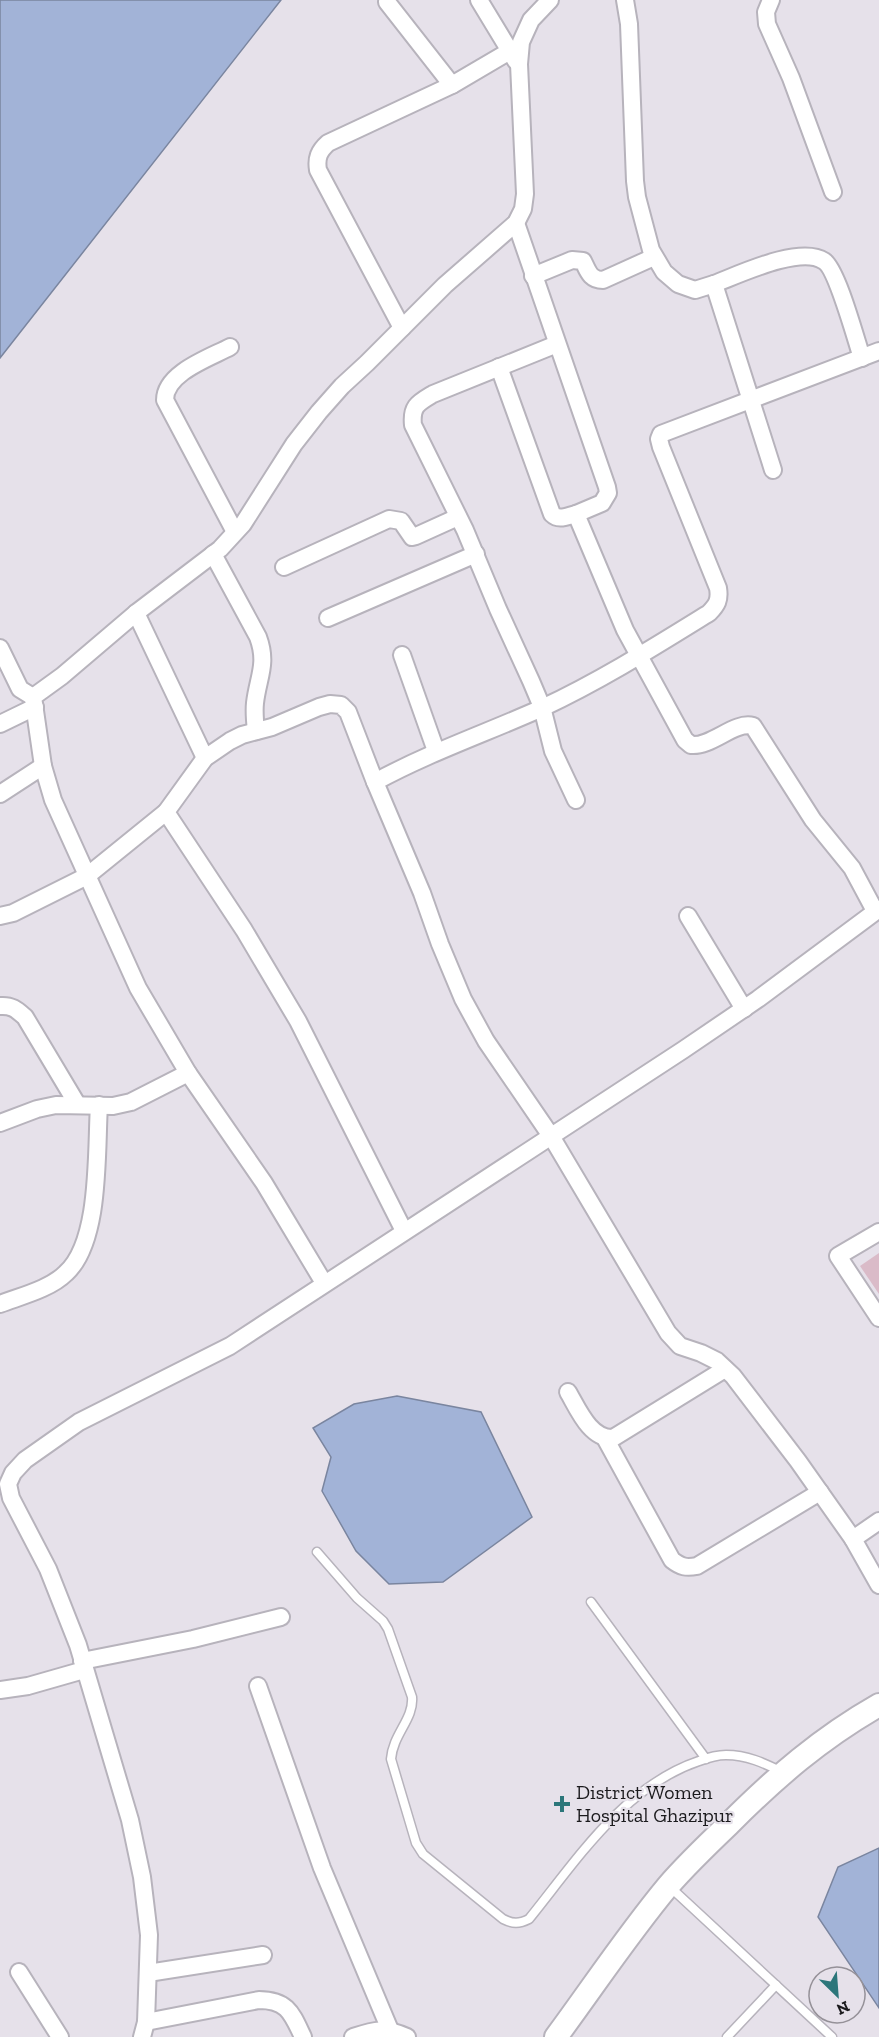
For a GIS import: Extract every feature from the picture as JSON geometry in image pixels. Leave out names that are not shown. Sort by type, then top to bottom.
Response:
[{"type":"street","points":[[0,724],[34,702],[136,613],[213,554],[243,524],[294,444],[318,412],[445,285],[516,224],[523,209],[525,194],[514,58],[479,0]]},
{"type":"street","points":[[402,328],[318,170],[316,160],[328,143],[514,58],[531,21],[550,0]]},
{"type":"street","points":[[625,0],[629,24],[636,189],[654,257],[664,272],[686,289],[694,290],[782,259],[811,257],[824,261],[838,284],[862,358]]},
{"type":"street","points":[[771,0],[766,12],[767,24],[795,88],[833,192]]},
{"type":"street","points":[[387,2],[452,85]]},
{"type":"street","points":[[499,367],[552,513],[556,518],[561,518],[602,503],[608,493],[516,224]]},
{"type":"street","points":[[533,276],[572,260],[578,260],[583,261],[591,277],[603,280],[654,257]]},
{"type":"street","points":[[714,284],[773,470]]},
{"type":"street","points":[[557,344],[433,394],[418,403],[412,413],[413,425],[476,554],[542,707],[549,739],[576,800]]},
{"type":"street","points":[[230,347],[179,374],[168,385],[165,399],[235,532]]},
{"type":"street","points":[[375,783],[436,751],[542,707],[605,676],[709,613],[717,605],[720,597],[718,588],[661,447],[661,434],[879,351]]},
{"type":"street","points":[[303,2037],[290,2011],[272,2000],[259,2000],[144,2030],[149,1935],[142,1876],[129,1820],[78,1645],[48,1569],[4,1483],[25,1460],[79,1422],[230,1346],[551,1136],[744,1009],[877,910],[852,868],[808,813],[753,726],[743,726],[703,744],[691,745],[685,740],[625,630],[576,514]]},
{"type":"street","points":[[284,567],[389,519],[401,521],[409,534],[416,537],[458,517]]},
{"type":"street","points":[[213,554],[258,637],[263,652],[263,665],[255,701],[256,731]]},
{"type":"street","points":[[328,618],[476,554]]},
{"type":"street","points":[[136,613],[205,758]]},
{"type":"street","points":[[0,648],[20,689],[34,702],[44,766],[53,800],[138,988],[188,1073],[264,1183],[324,1283]]},
{"type":"street","points":[[402,655],[436,751]]},
{"type":"street","points":[[0,916],[12,913],[87,876],[166,812],[205,758],[236,738],[318,707],[330,704],[341,705],[348,712],[463,999],[486,1041],[551,1136],[668,1333],[680,1346],[717,1361],[740,1386],[853,1539],[879,1585]]},
{"type":"street","points":[[0,794],[44,766]]},
{"type":"street","points":[[166,812],[244,930],[298,1021],[404,1231]]},
{"type":"street","points":[[688,916],[744,1009]]},
{"type":"street","points":[[0,1006],[16,1009],[26,1017],[77,1104]]},
{"type":"street","points":[[0,1123],[37,1109],[56,1105],[113,1106],[131,1102],[188,1073]]},
{"type":"street","points":[[0,1304],[65,1275],[84,1248],[93,1203],[99,1105]]},
{"type":"street","points":[[879,1232],[838,1256],[879,1318]]},
{"type":"street","points":[[605,1438],[613,1438],[624,1432],[725,1369]]},
{"type":"street","points":[[567,1392],[590,1427],[605,1438],[672,1560],[679,1566],[688,1568],[697,1566],[820,1492]]},
{"type":"street","points":[[853,1539],[879,1521]]},
{"type":"street","points":[[0,1690],[20,1688],[83,1665],[281,1617]]},
{"type":"street","points":[[258,1686],[322,1868],[390,2030]]},
{"type":"street","points":[[556,2037],[669,1886],[709,1843],[783,1773],[836,1731],[879,1705]]},
{"type":"street","points":[[148,1973],[263,1954]]},
{"type":"street","points":[[19,1972],[60,2037]]},
{"type":"street","points":[[353,2037],[380,2029],[390,2030],[407,2037]]},
{"type":"lane","points":[[317,1552],[357,1598],[383,1621],[412,1696],[413,1706],[392,1747],[391,1759],[416,1843],[423,1854],[510,1923],[520,1924],[529,1919],[602,1830],[628,1804],[671,1773],[686,1765],[723,1755],[756,1760],[783,1773]]},
{"type":"lane","points":[[591,1602],[706,1759]]},
{"type":"lane","points":[[669,1886],[832,2037]]},
{"type":"lane","points":[[727,2037],[776,1985]]},
{"type":"shaded area","points":[[879,1253],[879,1294],[860,1266]]},
{"type":"water","points":[[0,0],[281,0],[0,358]]},
{"type":"water","points":[[397,1396],[481,1412],[532,1517],[443,1582],[389,1584],[356,1551],[322,1491],[331,1457],[313,1428],[354,1404]]},
{"type":"water","points":[[879,1848],[879,2008],[867,1990],[867,1965],[850,1965],[818,1917],[838,1867]]},
{"type":"place","name":"District Women Hospital Ghazipur","points":[[562,1804]]}]
